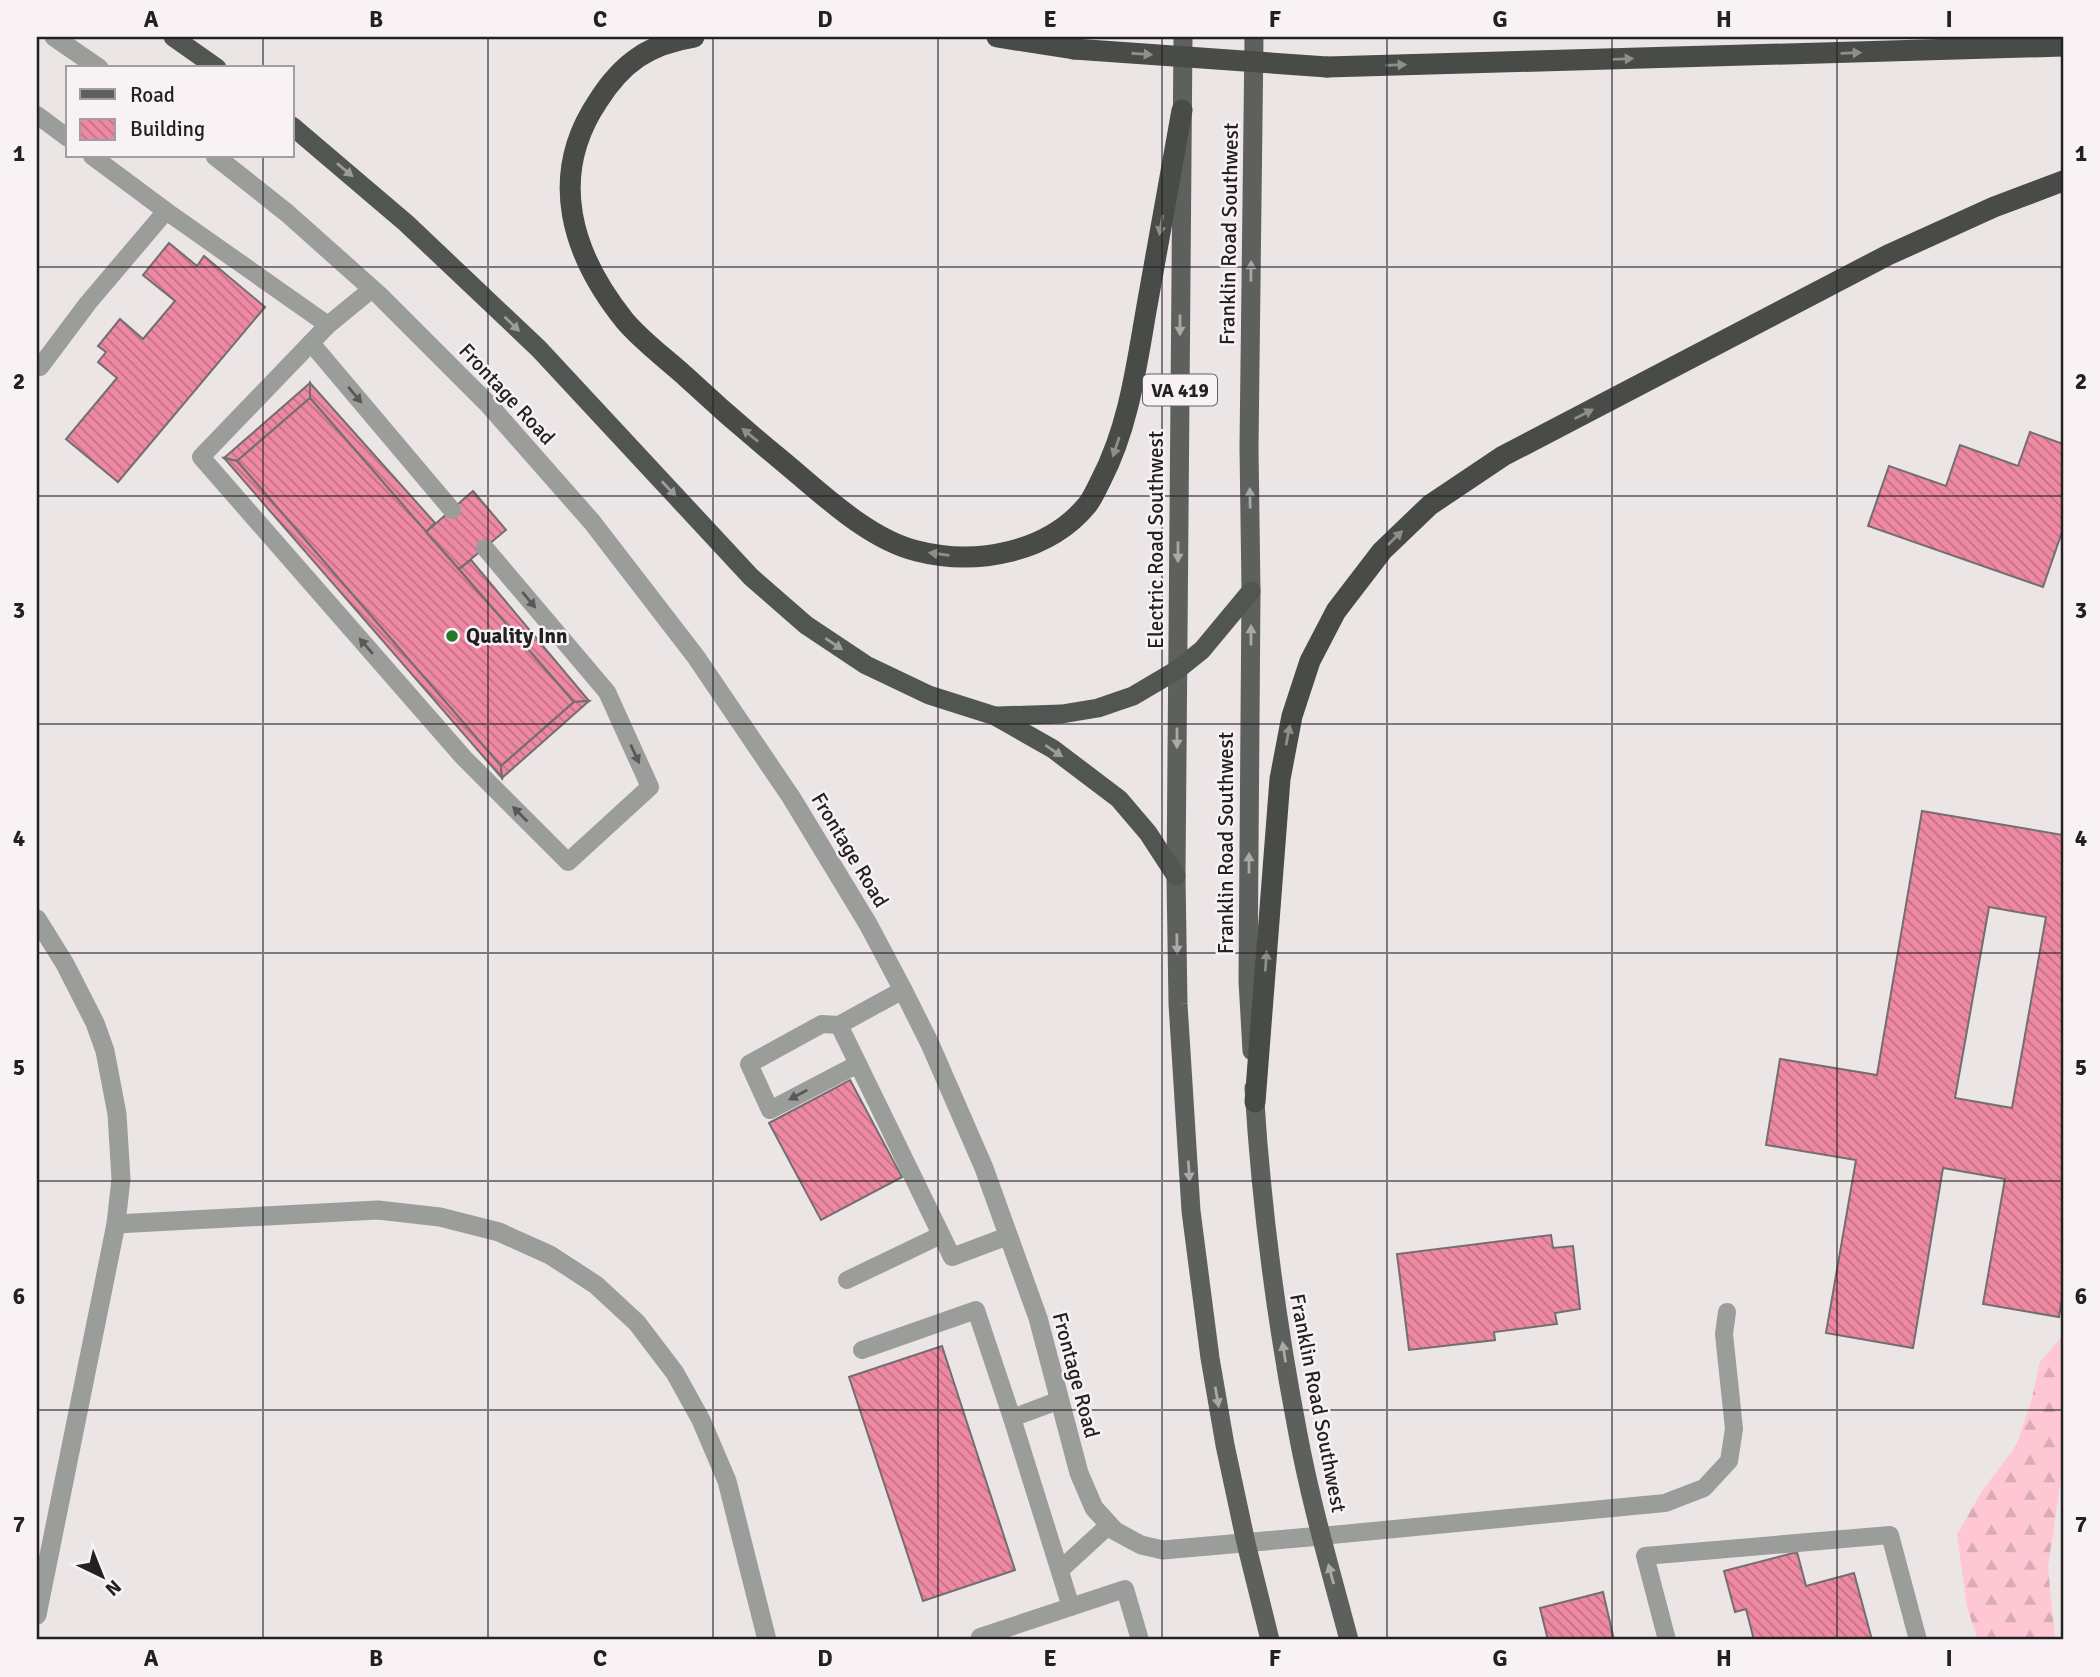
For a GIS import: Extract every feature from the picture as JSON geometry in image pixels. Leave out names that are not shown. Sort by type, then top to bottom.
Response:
[{"type":"highway","points":[[173,37],[214,66]]},
{"type":"highway","points":[[694,37],[656,48],[631,61],[609,83],[587,117],[573,157],[569,198],[579,243],[599,286],[628,324],[741,428],[870,532],[916,551],[954,556],[994,555],[1034,545],[1064,527],[1089,502],[1112,458],[1129,407],[1182,110]]},
{"type":"highway","points":[[997,37],[1074,49],[1328,67],[2063,46]]},
{"type":"highway","points":[[294,128],[407,223],[539,349],[751,577],[806,625],[866,665],[929,695],[995,716],[1053,749],[1119,799],[1148,833],[1176,876]]},
{"type":"highway","points":[[1255,1102],[1280,779],[1292,716],[1310,661],[1336,611],[1382,551],[1430,505],[1503,456],[1888,255],[1994,207],[2063,181]]},
{"type":"highway","points":[[995,716],[1062,714],[1098,708],[1133,696],[1177,670],[1202,650],[1251,591]]},
{"type":"main road","name":"Electric Road Southwest","points":[[1176,876],[1183,37]]},
{"type":"main road","name":"Franklin Road Southwest","points":[[1254,37],[1249,447],[1251,591],[1248,981],[1255,1102],[1273,1285],[1298,1435],[1349,1640]]},
{"type":"main road","points":[[1176,876],[1178,1004],[1191,1211],[1210,1357],[1225,1445],[1270,1640]]},
{"type":"street","points":[[54,37],[96,66]]},
{"type":"street","name":"Frontage Road","points":[[218,158],[287,213],[372,289],[488,404],[593,522],[696,657],[791,797],[868,924],[903,990],[979,1156],[1038,1318],[1079,1473],[1094,1508],[1115,1531],[1141,1545],[1163,1550],[1321,1536]]},
{"type":"street","points":[[37,919],[65,964],[95,1023],[105,1051],[117,1114],[121,1179],[116,1224],[37,1615]]},
{"type":"street","points":[[116,1224],[378,1210],[440,1217],[499,1232],[550,1255],[596,1285],[637,1323],[675,1373],[701,1420],[727,1481],[767,1640]]},
{"type":"lane","points":[[37,114],[66,136]]},
{"type":"lane","points":[[95,158],[328,325]]},
{"type":"lane","points":[[40,368],[88,303],[166,211]]},
{"type":"lane","points":[[372,289],[328,325],[201,457],[464,758],[568,862],[650,787],[607,692],[485,548]]},
{"type":"lane","points":[[311,343],[452,510]]},
{"type":"lane","points":[[858,1064],[770,1110],[749,1064],[822,1024],[839,1025],[903,990]]},
{"type":"lane","points":[[839,1025],[952,1257],[1008,1236]]},
{"type":"lane","points":[[847,1280],[941,1235]]},
{"type":"lane","points":[[862,1350],[976,1310],[1071,1607]]},
{"type":"lane","points":[[1321,1536],[1665,1503],[1704,1488],[1729,1461],[1734,1429],[1724,1334],[1727,1312]]},
{"type":"lane","points":[[1012,1418],[1060,1400]]},
{"type":"lane","points":[[1060,1570],[1109,1525]]},
{"type":"lane","points":[[1667,1640],[1645,1556],[1890,1535],[1918,1640]]},
{"type":"lane","points":[[980,1637],[1125,1589],[1140,1640]]},
{"type":"green space","points":[[2063,1335],[2063,1465],[2048,1567],[2055,1640],[1978,1640],[1967,1607],[1957,1535],[1982,1491],[2016,1446],[2031,1402],[2040,1362]]},
{"type":"building","points":[[169,243],[197,266],[204,256],[265,307],[118,482],[66,439],[117,378],[98,362],[106,352],[98,346],[120,319],[143,339],[175,301],[143,275]]},
{"type":"building","points":[[310,383],[435,523],[426,532],[310,398]]},
{"type":"building","points":[[310,383],[310,398],[237,461],[224,458]]},
{"type":"building","name":"Quality Inn","points":[[310,398],[574,702],[501,766],[237,461]]},
{"type":"building","points":[[2030,432],[2063,444],[2063,529],[2043,587],[1868,526],[1889,466],[1946,486],[1960,445],[2018,466]]},
{"type":"building","points":[[224,458],[237,461],[501,766],[502,778]]},
{"type":"building","points":[[473,491],[506,530],[459,569],[426,532]]},
{"type":"building","points":[[471,560],[589,701],[574,702],[459,569]]},
{"type":"building","points":[[589,701],[502,778],[501,766],[574,702]]},
{"type":"building","points":[[1922,811],[2063,835],[2063,1292],[2059,1317],[1983,1304],[2005,1179],[1943,1168],[1913,1348],[1826,1333],[1856,1160],[1766,1145],[1780,1059],[1877,1075]],"holes":[[[1989,907],[2046,917],[2012,1108],[1955,1098]]]},
{"type":"building","points":[[850,1080],[902,1177],[821,1220],[769,1123]]},
{"type":"building","points":[[1551,1235],[1553,1248],[1573,1246],[1580,1309],[1555,1313],[1557,1324],[1494,1332],[1495,1340],[1409,1350],[1397,1254]]},
{"type":"building","points":[[942,1346],[1015,1570],[923,1601],[849,1377]]},
{"type":"building","points":[[1797,1552],[1806,1586],[1854,1573],[1872,1640],[1754,1640],[1746,1609],[1735,1612],[1724,1571]]},
{"type":"building","points":[[1603,1592],[1614,1640],[1548,1640],[1540,1608]]},
{"type":"place","name":"Quality Inn","points":[[452,636]]}]
